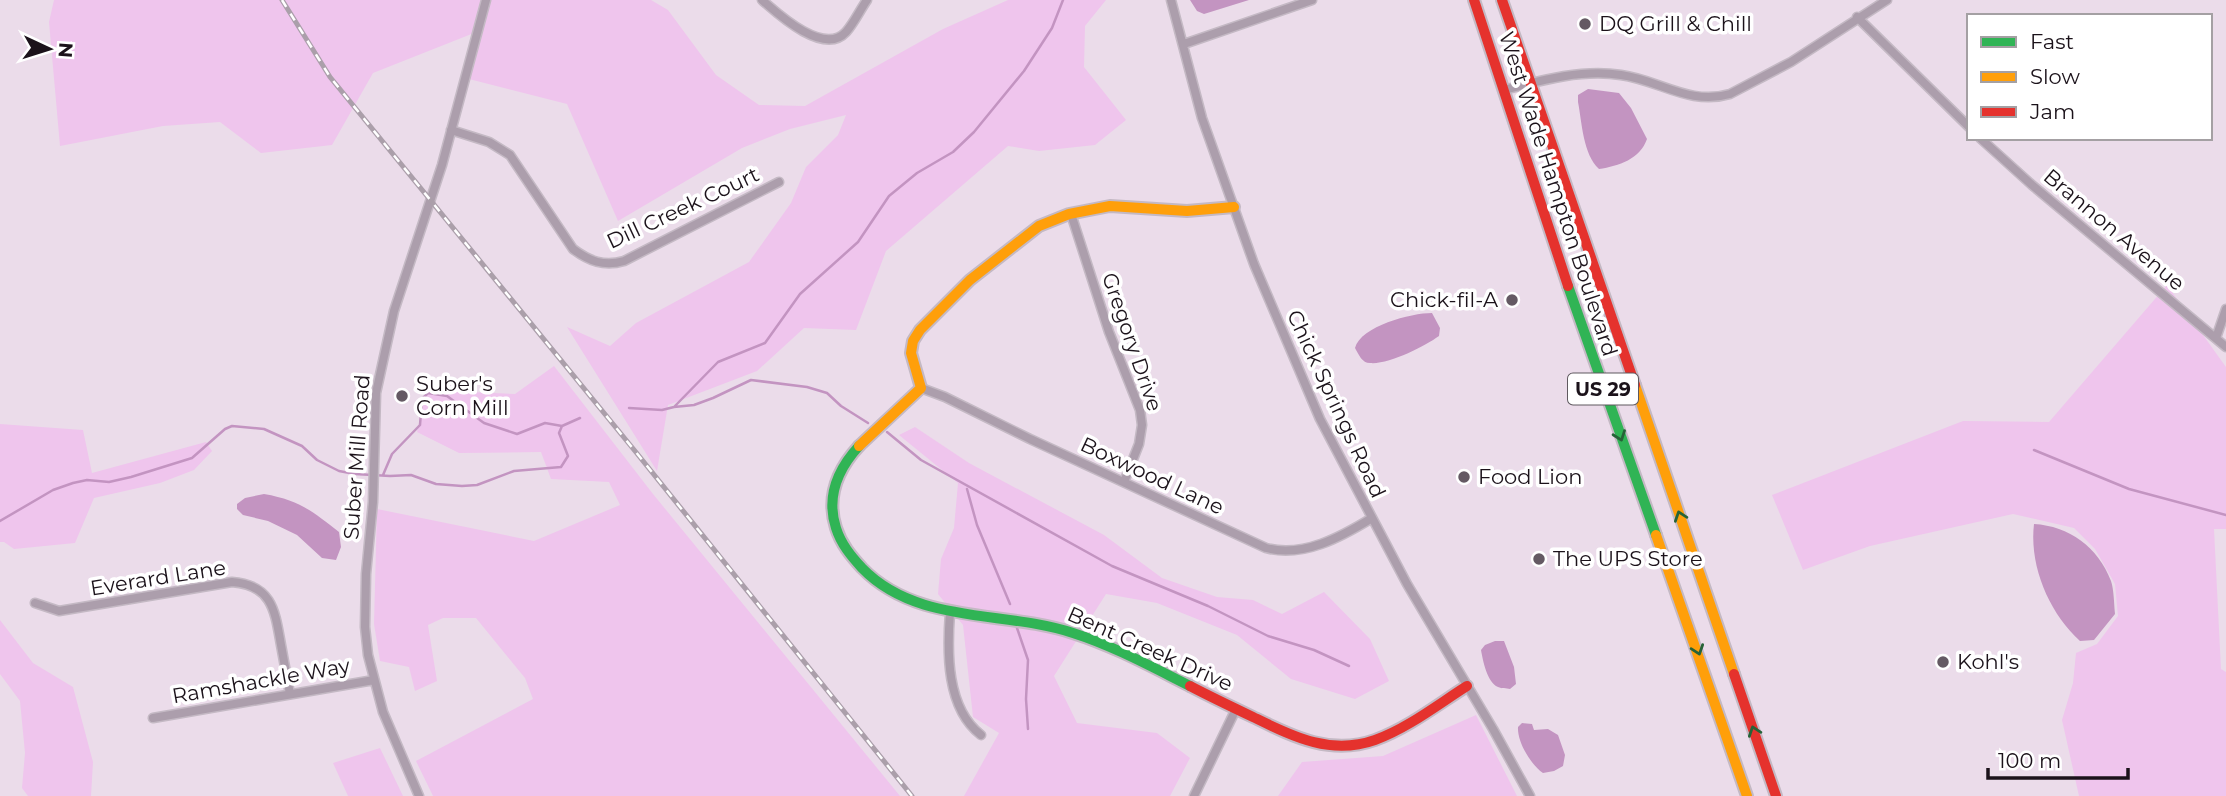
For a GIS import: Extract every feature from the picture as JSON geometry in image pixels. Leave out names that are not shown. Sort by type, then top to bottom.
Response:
[{"type":"main road","name":"West Wade Hampton Boulevard","points":[[1474,0],[1583,334],[1696,645],[1747,796]]},
{"type":"main road","name":"West Wade Hampton Boulevard","points":[[1502,0],[1776,796]]},
{"type":"main road","points":[[921,388],[912,364],[911,348],[922,326],[985,268],[1044,223],[1109,206],[1183,211],[1234,207]]},
{"type":"main road","name":"Bent Creek Drive","points":[[921,388],[846,462],[834,486],[832,514],[843,545],[874,580],[906,599],[950,611],[1031,622],[1073,632],[1312,743],[1330,746],[1349,746],[1371,741],[1400,728],[1467,686]]},
{"type":"street","name":"Suber Mill Road","points":[[419,796],[392,734],[368,655],[365,601],[374,483],[376,393],[402,285],[451,130],[486,0]]},
{"type":"street","points":[[762,0],[805,33],[823,40],[845,34],[867,0]]},
{"type":"street","name":"Chick Springs Road","points":[[1171,0],[1202,118],[1254,264],[1310,396],[1407,584],[1530,796]]},
{"type":"street","points":[[1184,44],[1312,0]]},
{"type":"street","points":[[1504,90],[1560,76],[1614,74],[1646,80],[1691,97],[1719,97],[1730,94],[1791,62],[1887,0]]},
{"type":"street","points":[[1857,17],[1967,125]]},
{"type":"street","name":"Dill Creek Court","points":[[451,130],[489,142],[510,155],[573,249],[587,259],[605,264],[624,261],[779,182]]},
{"type":"street","name":"Brannon Avenue","points":[[1982,140],[2032,186],[2226,346]]},
{"type":"street","name":"Gregory Drive","points":[[1071,214],[1109,331],[1140,411],[1142,425],[1139,444],[1124,482]]},
{"type":"street","points":[[2216,338],[2226,309]]},
{"type":"street","name":"Boxwood Lane","points":[[921,388],[1254,543],[1277,551],[1314,546],[1372,519]]},
{"type":"street","name":"Everard Lane","points":[[35,603],[59,611],[232,582],[248,585],[262,592],[274,609],[290,694]]},
{"type":"street","points":[[950,611],[949,643],[953,683],[966,721],[981,735]]},
{"type":"street","name":"Ramshackle Way","points":[[153,718],[374,680]]},
{"type":"street","points":[[1194,796],[1236,709]]},
{"type":"shaded area","points":[[54,0],[651,0],[668,10],[716,75],[759,105],[805,106],[943,29],[1008,0],[1106,0],[1085,26],[1084,67],[1126,120],[1095,145],[1039,151],[1008,146],[886,251],[856,330],[804,328],[757,371],[668,405],[657,471],[567,327],[610,346],[636,323],[749,262],[791,203],[806,167],[838,135],[846,115],[790,129],[742,148],[618,221],[567,104],[465,78],[474,33],[373,73],[332,145],[261,153],[220,122],[163,126],[60,146],[49,22]]},
{"type":"shaded area","points":[[1190,0],[1249,0],[1204,14],[1197,11]]},
{"type":"shaded area","points":[[1588,89],[1619,93],[1631,108],[1647,139],[1639,152],[1628,160],[1599,169],[1594,163],[1584,138],[1578,102],[1578,95]]},
{"type":"shaded area","points":[[2167,285],[2226,367],[2226,529],[2214,529],[2221,669],[2226,672],[2226,796],[2079,796],[2062,720],[2073,683],[2076,653],[2097,644],[2118,616],[2115,584],[2095,549],[2074,528],[2013,514],[1870,546],[1803,570],[1772,495],[1963,421],[2049,422]]},
{"type":"shaded area","points":[[1432,313],[1440,328],[1439,336],[1425,345],[1378,363],[1367,363],[1359,356],[1355,348],[1359,340],[1376,327],[1412,315]]},
{"type":"shaded area","points":[[554,366],[653,494],[900,796],[433,796],[416,761],[533,699],[525,678],[476,618],[443,618],[428,625],[437,681],[415,691],[409,667],[380,661],[374,624],[377,509],[534,541],[620,505],[609,482],[551,479],[541,452],[459,453],[417,432],[426,390],[515,394]]},
{"type":"shaded area","points":[[0,424],[83,430],[92,473],[206,442],[212,451],[194,470],[160,483],[94,498],[75,543],[14,549],[0,542]]},
{"type":"shaded area","points":[[915,427],[969,463],[1104,535],[1162,578],[1217,597],[1253,600],[1282,614],[1324,592],[1370,639],[1389,681],[1355,699],[1291,679],[1237,635],[1157,603],[1106,594],[1054,676],[1077,723],[1157,733],[1190,758],[1170,796],[964,796],[999,733],[973,717],[963,625],[938,594],[941,559],[954,528],[958,483],[899,435]]},
{"type":"shaded area","points":[[264,494],[304,507],[339,532],[341,547],[336,560],[322,558],[297,535],[268,521],[243,515],[237,509],[237,504],[245,498]]},
{"type":"shaded area","points":[[2034,524],[2059,529],[2081,540],[2105,569],[2112,585],[2115,614],[2094,640],[2080,641],[2069,630],[2043,588],[2035,556]]},
{"type":"shaded area","points":[[0,620],[33,663],[73,687],[93,762],[91,796],[28,796],[22,788],[25,753],[20,701],[0,674]]},
{"type":"shaded area","points":[[1495,641],[1504,641],[1514,667],[1516,684],[1510,689],[1494,684],[1484,665],[1481,650]]},
{"type":"shaded area","points":[[1476,715],[1517,796],[1278,796],[1302,762],[1383,756]]},
{"type":"shaded area","points":[[1522,723],[1532,724],[1534,730],[1548,729],[1558,735],[1565,755],[1563,766],[1543,773],[1534,765],[1518,733],[1518,727]]},
{"type":"shaded area","points":[[380,748],[403,796],[348,796],[333,763]]},
{"type":"waterway","points":[[629,408],[662,410],[674,407],[718,362],[765,343],[800,294],[858,242],[889,196],[917,173],[953,152],[974,132],[1024,71],[1052,28],[1063,0]]},
{"type":"waterway","points":[[674,407],[694,405],[751,380],[807,387],[827,393],[841,406],[868,423]]},
{"type":"waterway","points":[[383,475],[392,454],[420,425],[422,399],[428,393],[447,396],[484,423],[517,434],[545,423],[562,426]]},
{"type":"waterway","points":[[0,521],[53,490],[73,483],[87,480],[109,482],[192,458],[232,426],[264,429],[302,446],[317,460],[339,471],[390,476],[411,475],[436,484],[462,486],[477,485],[514,471],[561,467],[568,456],[559,433],[562,426],[580,418]]},
{"type":"waterway","points":[[887,432],[921,460],[1112,566],[1208,606],[1268,636],[1314,650],[1349,666]]},
{"type":"waterway","points":[[2034,450],[2129,489],[2226,515]]},
{"type":"waterway","points":[[967,489],[977,525],[1010,604]]},
{"type":"waterway","points":[[1017,628],[1028,660],[1028,729]]},
{"type":"railway","points":[[282,0],[330,77],[912,796]]},
{"type":"traffic: fast","points":[[1568,286],[1656,535]]},
{"type":"traffic: fast","points":[[859,446],[845,464],[836,484],[833,517],[847,550],[862,568],[884,586],[908,599],[935,608],[1019,621],[1073,633],[1118,650],[1190,686]]},
{"type":"traffic: slow","points":[[859,446],[921,388],[911,353],[913,341],[920,330],[970,280],[1039,226],[1069,214],[1110,206],[1187,211],[1234,207]]},
{"type":"traffic: slow","points":[[1635,385],[1734,674]]},
{"type":"traffic: slow","points":[[1656,535],[1747,796]]},
{"type":"traffic: jam","points":[[1474,0],[1568,286]]},
{"type":"traffic: jam","points":[[1502,0],[1635,385]]},
{"type":"traffic: jam","points":[[1734,674],[1776,796]]},
{"type":"traffic: jam","points":[[1190,686],[1297,737],[1342,746],[1387,735],[1411,723],[1467,686]]},
{"type":"place","name":"DQ Grill & Chill","points":[[1585,24]]},
{"type":"place","name":"Chick-fil-A","points":[[1512,300]]},
{"type":"place","name":"Suber's Corn Mill","points":[[402,396]]},
{"type":"place","name":"Food Lion","points":[[1464,477]]},
{"type":"place","name":"The UPS Store","points":[[1539,559]]},
{"type":"place","name":"Kohl's","points":[[1943,662]]}]
